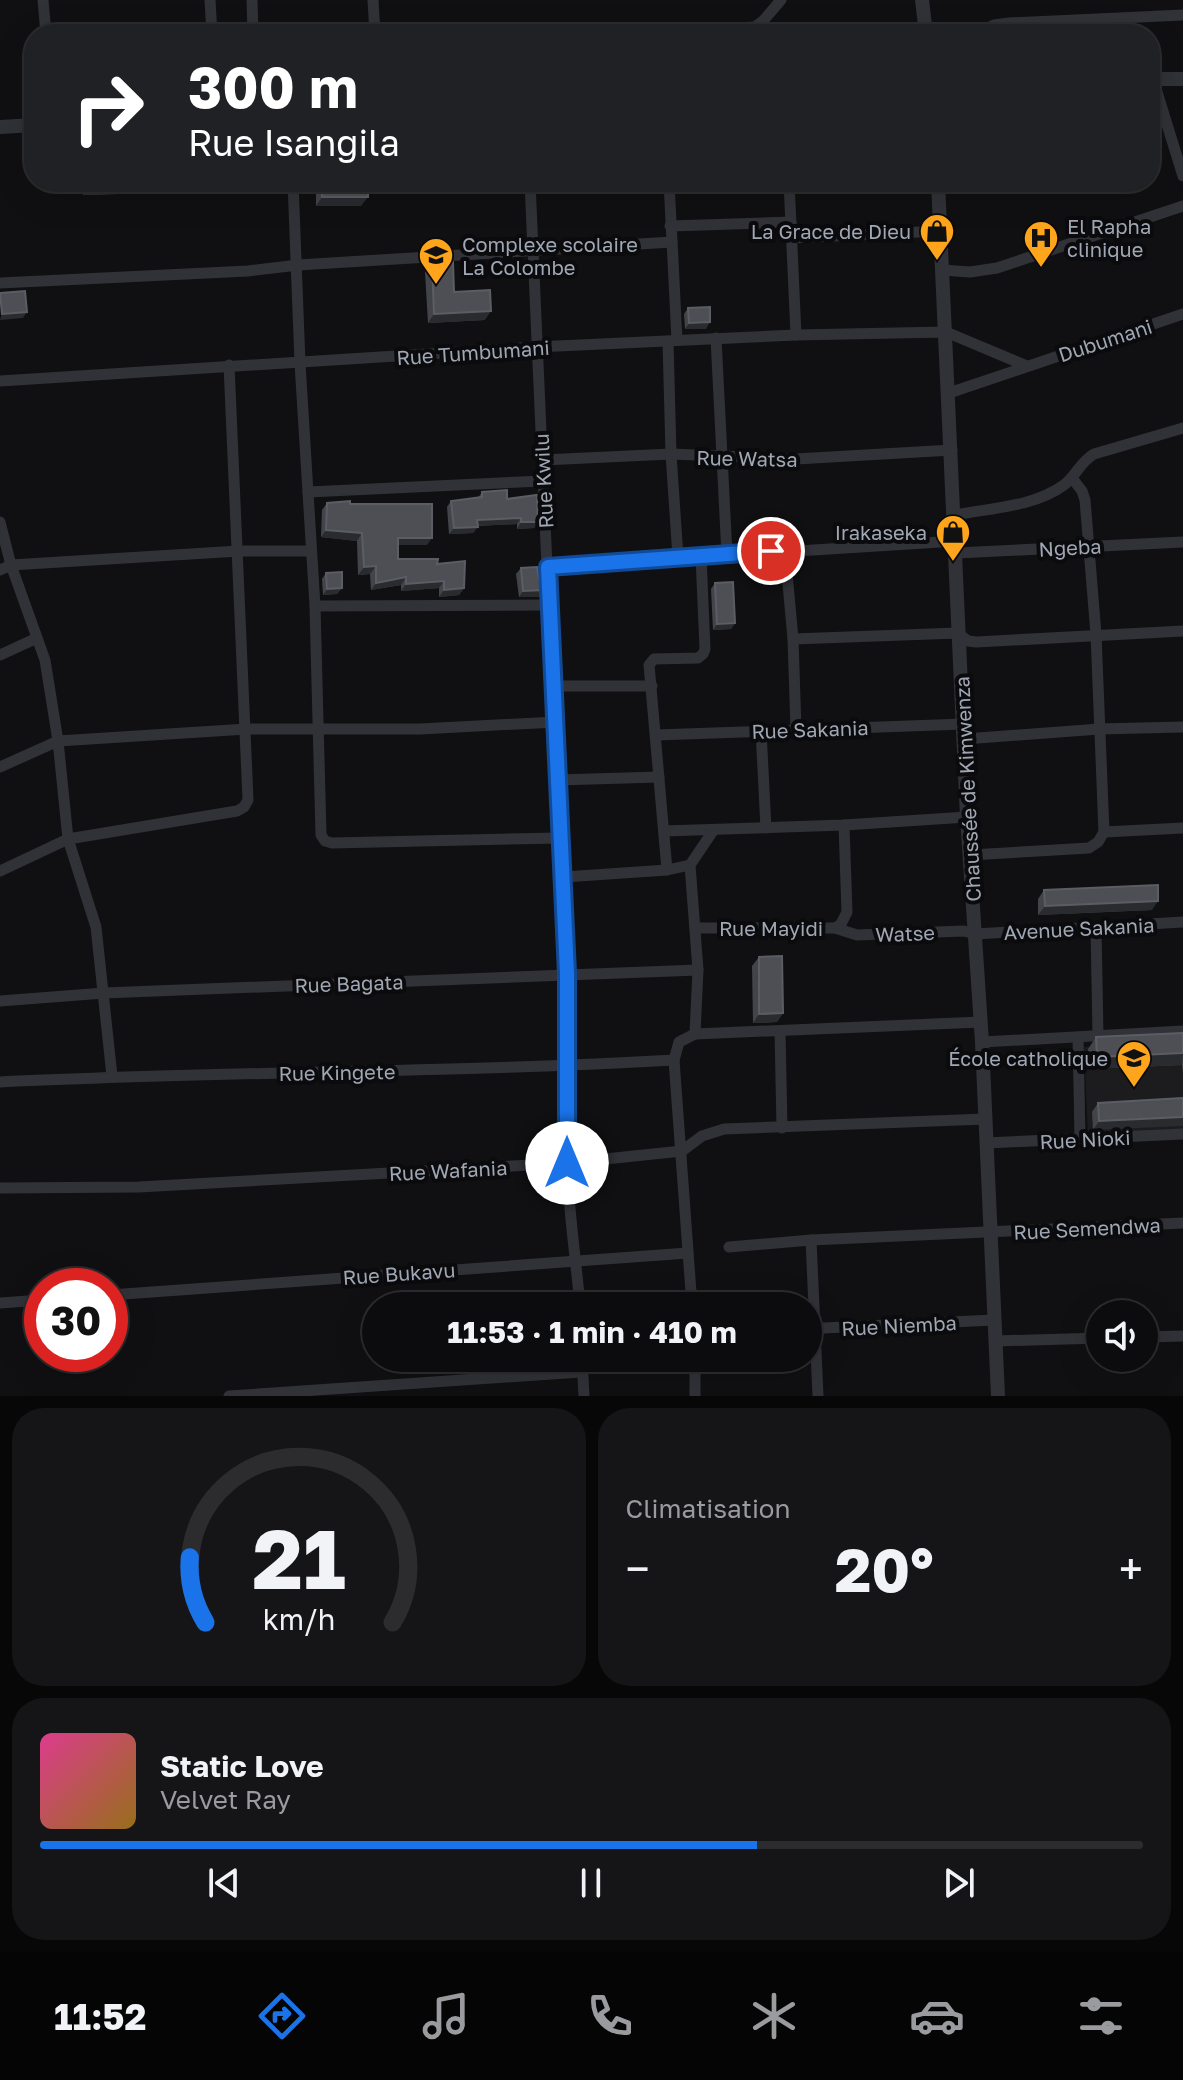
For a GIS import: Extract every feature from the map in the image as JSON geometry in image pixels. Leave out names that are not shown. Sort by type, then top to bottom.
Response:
[{"type":"street","points":[[43,0],[45,24]]},
{"type":"street","points":[[210,0],[211,24]]},
{"type":"street","points":[[252,0],[253,24]]},
{"type":"street","points":[[373,0],[374,24]]},
{"type":"street","points":[[758,24],[781,0]]},
{"type":"street","points":[[922,0],[925,24]]},
{"type":"street","points":[[1002,24],[1183,15]]},
{"type":"street","points":[[1160,79],[1183,79]]},
{"type":"street","points":[[1160,108],[1180,152],[1183,176]]},
{"type":"street","points":[[0,127],[24,126]]},
{"type":"street","points":[[294,192],[300,363],[315,606],[321,835],[325,841],[332,843],[559,838]]},
{"type":"street","name":"Rue Kwilu","points":[[530,192],[559,838],[564,877],[567,1163],[579,1292]]},
{"type":"street","points":[[669,192],[673,341],[671,454],[678,557]]},
{"type":"street","points":[[790,192],[796,335]]},
{"type":"street","name":"Chaussée de Kimwenza","points":[[939,192],[967,817],[981,1022],[998,1396]]},
{"type":"street","points":[[942,270],[970,272],[997,268],[1183,206]]},
{"type":"street","points":[[670,226],[791,222]]},
{"type":"street","points":[[792,238],[941,231]]},
{"type":"street","points":[[0,283],[232,272],[298,265],[672,242]]},
{"type":"street","name":"Dubumani","points":[[949,393],[1183,314]]},
{"type":"street","points":[[946,332],[1027,366]]},
{"type":"street","name":"Rue Tumbumani","points":[[0,381],[536,347],[796,335],[946,332]]},
{"type":"street","points":[[716,338],[727,555]]},
{"type":"street","points":[[0,871],[68,839],[237,811],[248,800],[229,365]]},
{"type":"street","points":[[955,515],[1034,500],[1055,491],[1072,478],[1079,466],[1094,454],[1183,428]]},
{"type":"street","name":"Rue Watsa","points":[[543,460],[671,454],[796,459],[952,450]]},
{"type":"street","points":[[970,855],[1089,848],[1098,842],[1104,832],[1096,634],[1085,500],[1072,478]]},
{"type":"street","points":[[308,492],[542,481]]},
{"type":"street","points":[[0,522],[5,567],[45,660],[58,741],[68,839],[96,927],[112,1076]]},
{"type":"street","name":"Ngeba","points":[[548,567],[785,551],[1183,542]]},
{"type":"street","points":[[5,567],[239,551],[311,551]]},
{"type":"street","points":[[785,551],[793,639],[796,729]]},
{"type":"street","points":[[667,870],[649,665],[654,659],[698,658],[703,654],[701,556]]},
{"type":"street","points":[[315,606],[548,605]]},
{"type":"street","points":[[793,639],[958,633],[968,641],[976,642],[1183,631]]},
{"type":"street","points":[[0,655],[37,638]]},
{"type":"street","points":[[553,686],[652,686]]},
{"type":"street","points":[[0,767],[58,741],[247,729],[420,729],[556,722]]},
{"type":"street","name":"Rue Sakania","points":[[656,735],[796,729],[964,731],[1183,727]]},
{"type":"street","points":[[761,731],[766,828]]},
{"type":"street","points":[[557,780],[659,777]]},
{"type":"street","points":[[664,831],[967,817]]},
{"type":"street","name":"Rue Mayidi","points":[[695,928],[835,928],[841,924],[847,912],[844,825]]},
{"type":"street","points":[[1104,832],[1183,828]]},
{"type":"street","points":[[695,1034],[698,970],[690,865],[713,831]]},
{"type":"street","points":[[564,877],[667,870],[690,865]]},
{"type":"street","name":"Avenue Sakania","points":[[975,934],[1183,922]]},
{"type":"street","points":[[1096,927],[1098,1036]]},
{"type":"street","name":"Watse","points":[[835,928],[857,935],[964,931],[975,934]]},
{"type":"street","name":"Rue Bagata","points":[[0,1001],[104,993],[698,970]]},
{"type":"street","points":[[691,1292],[674,1060],[679,1042],[695,1034],[981,1022]]},
{"type":"street","points":[[780,1031],[782,1128]]},
{"type":"street","points":[[982,1042],[1183,1031]]},
{"type":"street","points":[[1078,1037],[1080,1139]]},
{"type":"street","name":"Rue Kingete","points":[[0,1082],[112,1076],[568,1066],[674,1060]]},
{"type":"street","name":"Rue Wafania","points":[[0,1188],[139,1187],[567,1163],[682,1151],[702,1136],[724,1129],[985,1119]]},
{"type":"street","name":"Rue Nioki","points":[[986,1143],[1183,1134]]},
{"type":"street","name":"Rue Semendwa","points":[[991,1233],[1183,1223]]},
{"type":"street","points":[[729,1247],[811,1240],[991,1233]]},
{"type":"street","points":[[811,1240],[811,1292]]},
{"type":"street","name":"Rue Bukavu","points":[[128,1294],[688,1253]]},
{"type":"street","points":[[0,1303],[24,1301]]},
{"type":"street","name":"Rue Niemba","points":[[822,1329],[994,1320]]},
{"type":"street","points":[[1158,1337],[1183,1336]]},
{"type":"street","points":[[996,1341],[1086,1338]]},
{"type":"street","points":[[229,1396],[581,1372],[584,1396]]},
{"type":"street","points":[[695,1372],[695,1396]]},
{"type":"street","points":[[815,1372],[818,1396]]},
{"type":"shaded area","name":"École catholique","points":[[1183,1042],[1183,1131],[1088,1137],[1084,1047]]},
{"type":"building","points":[[322,192],[368,192],[368,197],[322,197]]},
{"type":"building","points":[[453,262],[454,292],[490,290],[491,311],[434,314],[432,263]]},
{"type":"building","points":[[25,291],[27,312],[2,314],[0,293]]},
{"type":"building","points":[[710,307],[710,322],[689,323],[688,308]]},
{"type":"building","points":[[507,490],[507,499],[537,495],[538,522],[521,522],[521,518],[477,520],[478,527],[454,528],[451,501],[482,497],[482,492]]},
{"type":"building","points":[[350,501],[350,504],[432,504],[432,538],[398,538],[398,559],[438,559],[437,564],[465,561],[464,588],[444,590],[444,581],[406,584],[406,577],[376,583],[376,566],[364,567],[362,533],[326,530],[327,503]]},
{"type":"building","points":[[537,567],[539,579],[544,580],[544,590],[523,591],[521,568]]},
{"type":"building","points":[[342,572],[342,588],[327,589],[326,573]]},
{"type":"building","points":[[733,582],[735,623],[717,624],[715,583]]},
{"type":"building","points":[[1158,885],[1158,901],[1045,906],[1044,890]]},
{"type":"building","points":[[782,956],[783,1013],[759,1014],[759,957]]},
{"type":"building","points":[[1183,1033],[1183,1053],[1097,1057],[1096,1037]]},
{"type":"building","points":[[1183,1098],[1183,1117],[1099,1121],[1098,1103]]},
{"type":"place","name":"La Grace de Dieu","points":[[937,262]]},
{"type":"place","name":"El Rapha clinique","points":[[1041,269]]},
{"type":"place","name":"Complexe scolaire La Colombe","points":[[436,286]]},
{"type":"place","name":"Irakaseka","points":[[953,563]]},
{"type":"place","name":"École catholique","points":[[1134,1089]]},
{"type":"route","points":[[567,1163],[564,877],[559,838],[548,567],[771,551]]}]
